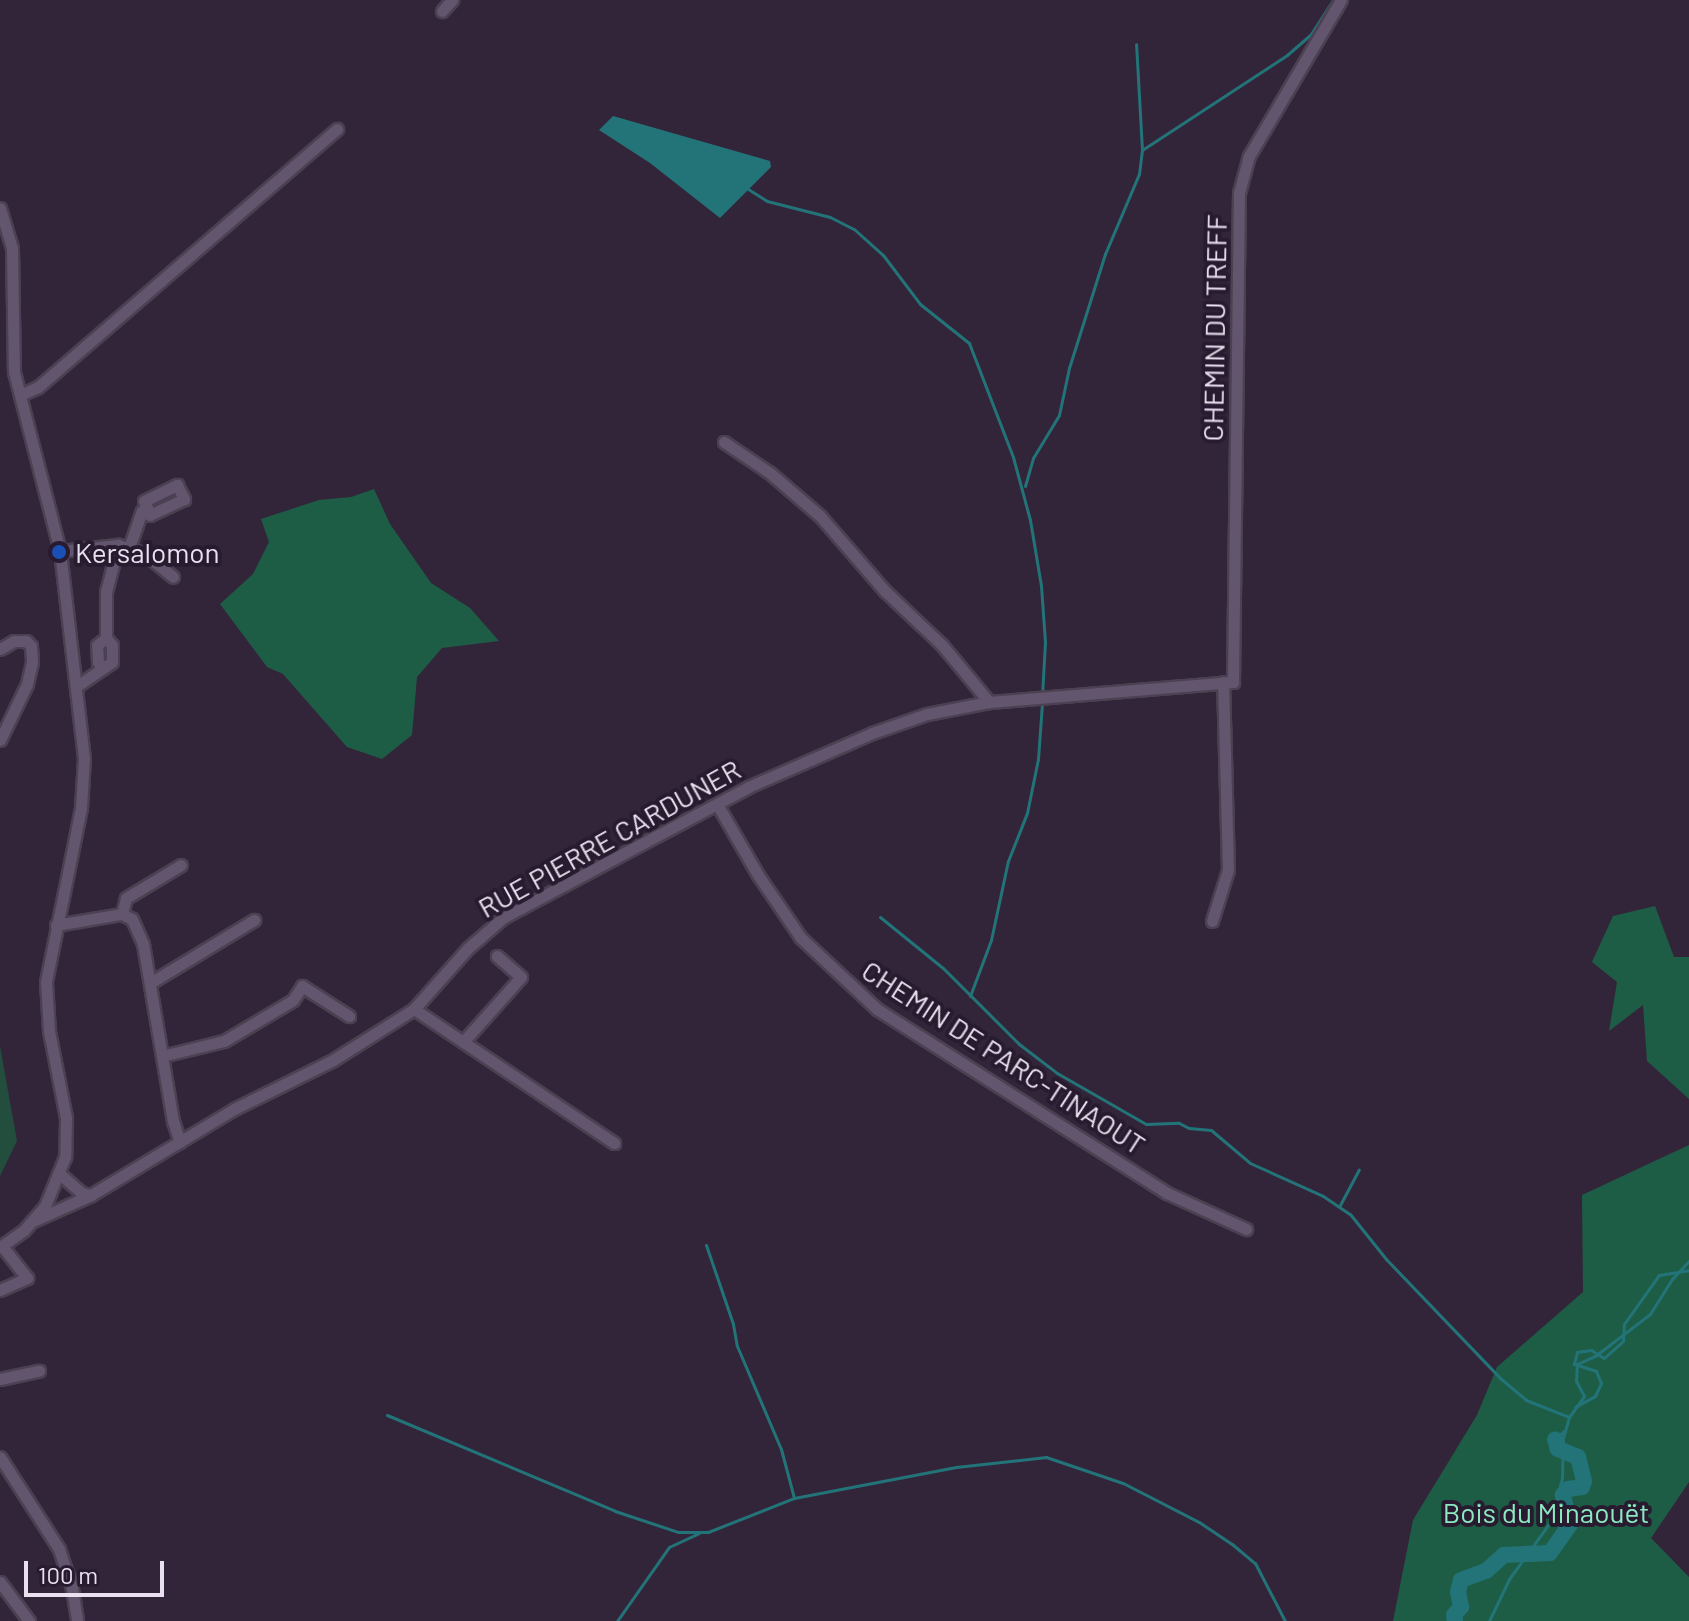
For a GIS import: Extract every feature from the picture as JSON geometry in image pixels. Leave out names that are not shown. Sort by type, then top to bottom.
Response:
[{"type":"street","points":[[442,11],[452,0]]},
{"type":"street","name":"CHEMIN DU TREFF","points":[[1212,921],[1228,870],[1228,682],[1239,193],[1249,156],[1341,0]]},
{"type":"street","points":[[20,395],[38,387],[337,129]]},
{"type":"street","points":[[0,208],[12,248],[14,372],[60,551],[84,758],[82,791],[46,982],[49,1031],[67,1127],[61,1175],[33,1221],[1,1247],[27,1278],[0,1290]]},
{"type":"street","points":[[724,442],[770,473],[820,516],[885,591],[942,645],[989,702]]},
{"type":"street","points":[[77,686],[103,668],[98,662],[97,645],[106,638],[106,592],[123,546],[142,511],[147,508]]},
{"type":"street","points":[[60,551],[123,546],[145,554],[173,577]]},
{"type":"street","points":[[0,649],[14,641],[26,641],[31,646],[32,662],[27,684],[0,740]]},
{"type":"street","name":"RUE PIERRE CARDUNER","points":[[33,1221],[91,1195],[234,1109],[333,1060],[414,1009],[467,949],[504,917],[717,804],[872,733],[927,714],[989,702],[1104,695],[1228,682]]},
{"type":"street","name":"CHEMIN DE PARC-TINAOUT","points":[[717,804],[758,875],[801,938],[877,1009],[1167,1193],[1246,1229]]},
{"type":"street","points":[[122,914],[126,898],[181,865]]},
{"type":"street","points":[[56,925],[122,914],[132,919],[139,933],[150,983],[180,1142]]},
{"type":"street","points":[[150,983],[254,920]]},
{"type":"street","points":[[463,1042],[521,977],[497,956]]},
{"type":"street","points":[[162,1056],[224,1041],[293,1000],[302,986],[349,1016]]},
{"type":"street","points":[[414,1009],[614,1143]]},
{"type":"street","points":[[61,1175],[82,1193],[91,1195]]},
{"type":"street","points":[[0,1379],[39,1371]]},
{"type":"street","points":[[0,1457],[59,1549],[72,1588],[77,1621]]},
{"type":"street","points":[[0,1582],[29,1621]]},
{"type":"shaded area","points":[[613,116],[770,161],[771,167],[720,218],[650,163],[599,130]]},
{"type":"shaded area","points":[[0,1046],[17,1141],[0,1176]]},
{"type":"green space","points":[[374,489],[390,524],[431,583],[470,608],[499,641],[442,648],[417,677],[412,735],[382,759],[347,747],[283,674],[267,667],[220,604],[253,574],[269,542],[261,519],[319,500],[351,497]]},
{"type":"green space","points":[[1655,906],[1674,957],[1689,957],[1689,1099],[1647,1061],[1643,1005],[1609,1031],[1617,982],[1592,962],[1613,916]]},
{"type":"green space","name":"Bois du Minaouët","points":[[1689,1145],[1689,1482],[1651,1538],[1689,1577],[1689,1621],[1393,1621],[1413,1520],[1477,1415],[1497,1367],[1583,1292],[1582,1195]]},
{"type":"waterway","points":[[1142,150],[1287,55],[1311,34],[1333,0]]},
{"type":"waterway","points":[[1025,486],[1033,458],[1059,415],[1069,368],[1105,254],[1139,174],[1142,150],[1136,44]]},
{"type":"waterway","points":[[748,189],[767,201],[830,217],[854,229],[883,255],[920,304],[969,343],[1013,457],[1030,520],[1041,586],[1045,642],[1042,695]]},
{"type":"waterway","points":[[970,996],[991,940],[1008,861],[1027,813],[1038,759],[1042,703]]},
{"type":"waterway","points":[[880,917],[943,968],[1019,1044],[1057,1073],[1146,1124],[1179,1123],[1189,1128],[1211,1130],[1250,1163],[1323,1196],[1350,1214],[1386,1259],[1500,1378],[1526,1400],[1569,1417]]},
{"type":"waterway","points":[[1340,1205],[1359,1170]]},
{"type":"waterway","points":[[706,1245],[733,1324],[737,1346],[781,1449],[794,1498]]},
{"type":"waterway","points":[[1489,1621],[1509,1579],[1551,1521],[1562,1478],[1563,1438],[1569,1417],[1584,1396],[1576,1381],[1577,1364],[1595,1356],[1650,1314],[1672,1279],[1689,1261]]},
{"type":"waterway","points":[[1575,1407],[1595,1396],[1601,1383],[1596,1371],[1574,1364],[1577,1352],[1591,1350],[1604,1358],[1623,1341],[1624,1324],[1659,1275],[1689,1270]]},
{"type":"waterway","points":[[387,1415],[615,1511],[678,1532],[708,1532],[794,1498],[956,1467],[1046,1457],[1123,1483],[1199,1522],[1232,1544],[1255,1563],[1285,1621]]},
{"type":"waterway","points":[[1555,1439],[1564,1431]]},
{"type":"waterway","points":[[1455,1621],[1454,1615],[1461,1607],[1458,1592],[1461,1580],[1486,1571],[1504,1555],[1550,1553],[1570,1524],[1563,1495],[1568,1489],[1582,1487],[1584,1481],[1578,1457],[1558,1449],[1555,1439]]},
{"type":"waterway","points":[[617,1621],[669,1547],[699,1533]]},
{"type":"place","name":"Kersalomon","points":[[59,552]]}]
